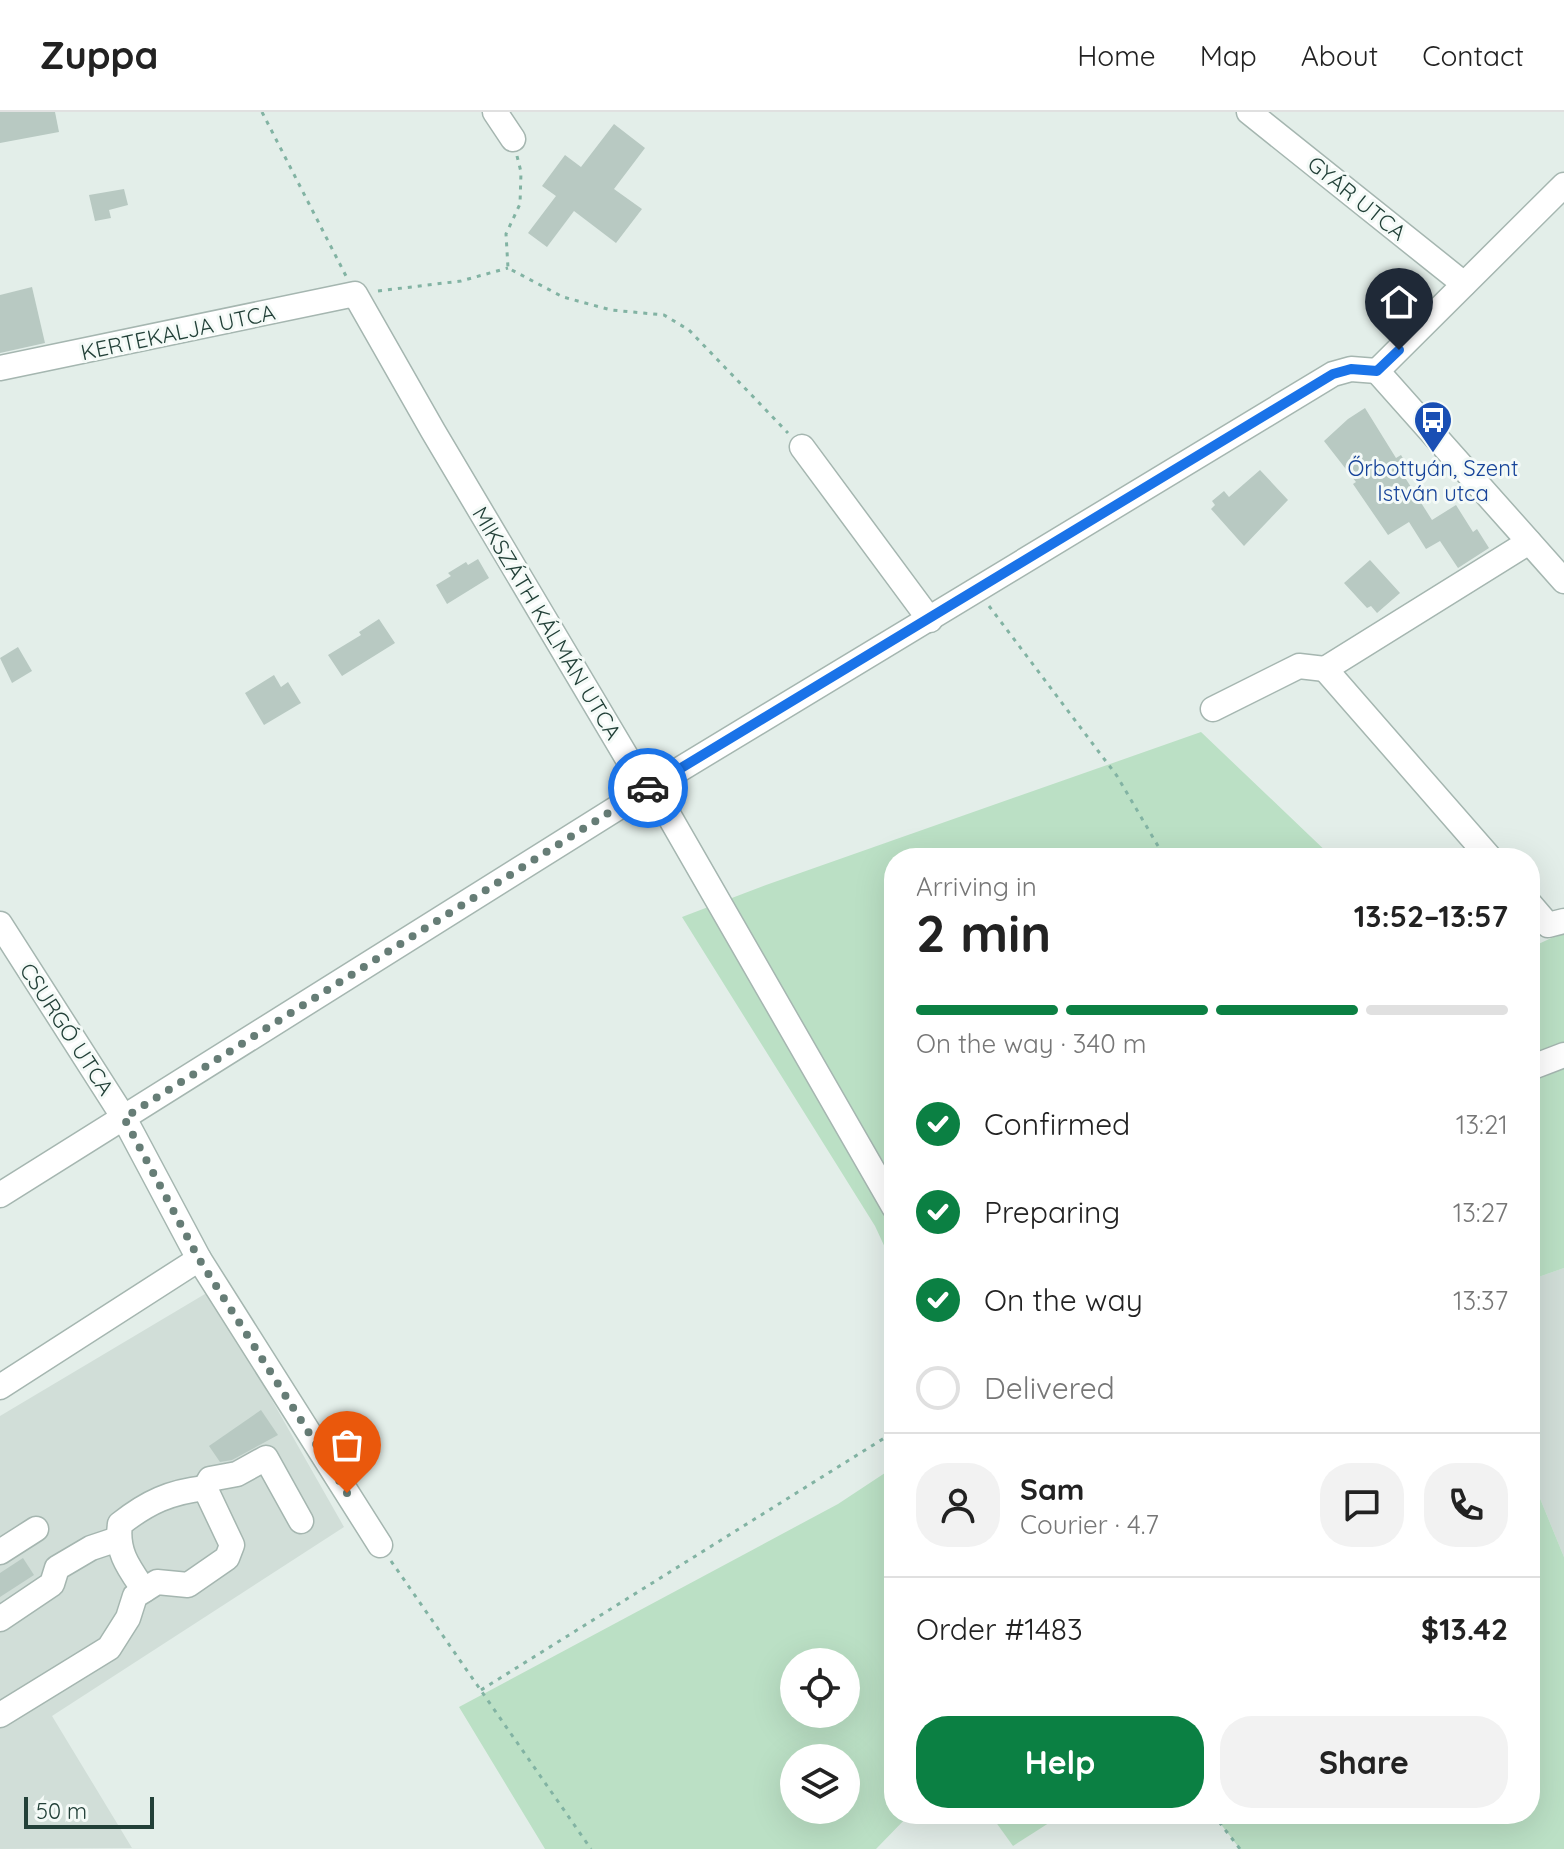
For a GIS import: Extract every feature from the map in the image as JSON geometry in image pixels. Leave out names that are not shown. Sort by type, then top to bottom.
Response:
[{"type":"street","points":[[495,112],[513,139]]},
{"type":"street","name":"GYÁR UTCA","points":[[1249,112],[1464,284]]},
{"type":"street","points":[[1377,371],[1564,185]]},
{"type":"street","name":"KERTEKALJA UTCA","points":[[0,368],[355,294]]},
{"type":"street","name":"MIKSZÁTH KÁLMÁN UTCA","points":[[355,294],[642,783],[656,793],[884,1190]]},
{"type":"street","points":[[0,1195],[649,788],[1333,374],[1351,369],[1377,371],[1564,581]]},
{"type":"street","points":[[802,447],[930,620]]},
{"type":"street","points":[[1213,709],[1299,666],[1325,669],[1529,542]]},
{"type":"street","points":[[1325,669],[1481,848]]},
{"type":"street","points":[[1540,916],[1548,925],[1564,921]]},
{"type":"street","name":"CSURGÓ UTCA","points":[[0,924],[124,1118],[199,1259],[380,1545]]},
{"type":"street","points":[[1540,1064],[1564,1055]]},
{"type":"street","points":[[0,1387],[199,1259]]},
{"type":"street","points":[[205,1488],[210,1479],[237,1474],[266,1458],[301,1521]]},
{"type":"street","points":[[144,1590],[123,1560],[118,1539],[120,1524],[140,1509],[175,1491],[205,1488]]},
{"type":"street","points":[[0,1715],[109,1648],[128,1618],[135,1596],[157,1582],[188,1585],[227,1558],[232,1545],[205,1488]]},
{"type":"street","points":[[0,1552],[36,1529]]},
{"type":"street","points":[[0,1619],[52,1584],[57,1568],[91,1548],[118,1539]]},
{"type":"path","points":[[262,112],[355,294],[461,281],[508,268],[563,297],[611,310],[664,315],[689,330],[802,447]]},
{"type":"path","points":[[508,268],[506,234],[520,204],[521,172],[513,139]]},
{"type":"path","points":[[977,590],[1117,776],[1159,848]]},
{"type":"path","points":[[481,1690],[884,1438]]},
{"type":"path","points":[[380,1545],[591,1849]]},
{"type":"path","points":[[1221,1824],[1240,1849]]},
{"type":"shaded area","points":[[1564,1268],[1564,1557],[1540,1498],[1540,1276]]},
{"type":"shaded area","points":[[210,1291],[344,1527],[52,1716],[132,1848],[0,1849],[0,1416]]},
{"type":"green space","points":[[1201,732],[1323,848],[884,848],[884,1245],[875,1226],[682,917]]},
{"type":"green space","points":[[1564,932],[1564,1268],[1540,1276],[1540,943]]},
{"type":"green space","points":[[884,1474],[884,1824],[900,1824],[876,1849],[545,1849],[459,1707],[838,1504]]},
{"type":"green space","points":[[1540,1498],[1564,1557],[1564,1849],[1240,1849],[1221,1824],[1540,1824]]},
{"type":"green space","points":[[997,1824],[1047,1824],[1013,1846]]},
{"type":"building","points":[[0,112],[55,112],[59,132],[0,143]]},
{"type":"building","points":[[614,124],[645,148],[614,189],[642,209],[616,243],[574,211],[547,247],[528,233],[556,196],[542,186],[565,155],[581,167]]},
{"type":"building","points":[[124,189],[128,205],[109,210],[111,218],[95,221],[89,195]]},
{"type":"building","points":[[32,287],[45,343],[0,353],[0,295]]},
{"type":"building","points":[[1365,408],[1396,458],[1401,455],[1411,472],[1404,476],[1432,520],[1456,505],[1473,532],[1477,529],[1489,548],[1458,568],[1440,541],[1426,549],[1409,522],[1388,535],[1353,484],[1356,482],[1324,441]]},
{"type":"building","points":[[1260,470],[1288,500],[1244,546],[1211,509],[1215,505],[1212,501],[1224,491],[1229,497]]},
{"type":"building","points":[[478,559],[489,578],[447,604],[436,585],[451,576],[448,573]]},
{"type":"building","points":[[1370,560],[1400,593],[1377,613],[1371,606],[1367,608],[1344,583]]},
{"type":"building","points":[[379,619],[395,643],[342,676],[328,655],[361,635],[359,632]]},
{"type":"building","points":[[18,647],[32,671],[12,683],[0,658]]},
{"type":"building","points":[[274,675],[281,687],[288,682],[301,703],[264,725],[245,693]]},
{"type":"building","points":[[261,1410],[278,1435],[232,1460],[220,1462],[209,1446]]},
{"type":"building","points":[[23,1558],[34,1575],[0,1597],[0,1573]]},
{"type":"way so far","points":[[347,1493],[199,1259],[124,1118],[648,788]]},
{"type":"place","name":"Őrbottyán, Szent István utca","points":[[1433,454]]},
{"type":"route","points":[[648,788],[1333,374],[1351,369],[1377,371],[1399,350]]}]
